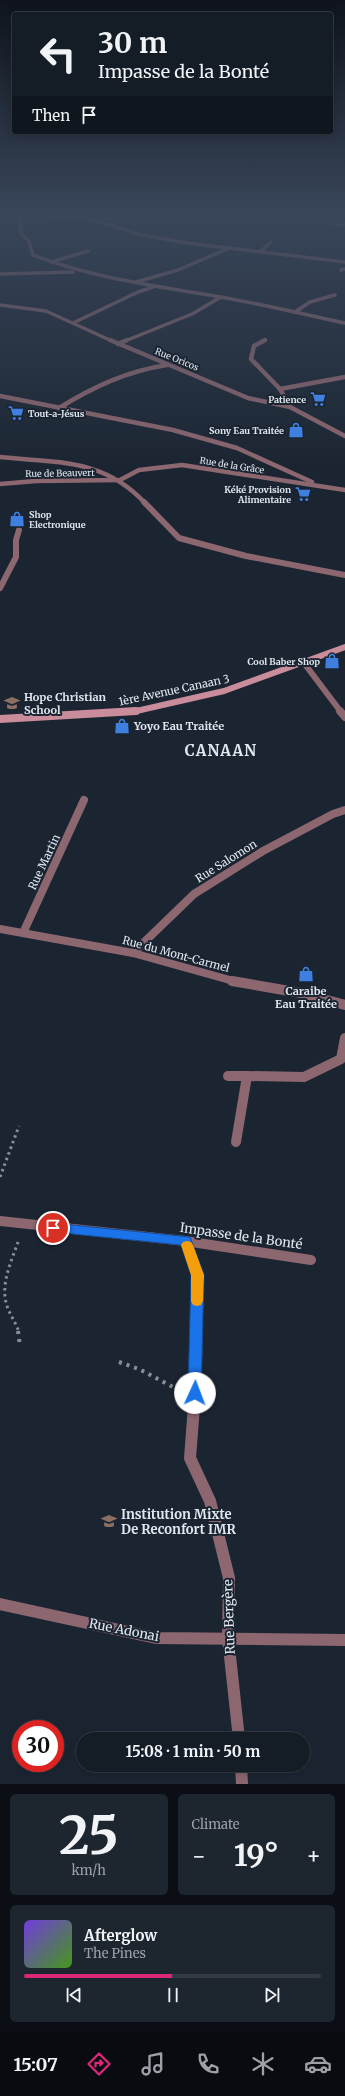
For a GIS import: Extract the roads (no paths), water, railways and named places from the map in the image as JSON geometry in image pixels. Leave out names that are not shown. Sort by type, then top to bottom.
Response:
[{"type":"main road","name":"1ère Avenue Canaan 3","points":[[0,719],[130,712],[224,691],[345,647]]},
{"type":"street","points":[[73,323],[123,299]]},
{"type":"street","points":[[118,344],[192,314],[217,299]]},
{"type":"street","points":[[232,299],[345,323]]},
{"type":"street","points":[[295,312],[310,302],[320,299]]},
{"type":"street","name":"Rue Oricos","points":[[0,305],[46,311],[118,344],[248,398],[290,407],[345,436]]},
{"type":"street","points":[[265,340],[254,346],[251,359],[280,389],[290,407]]},
{"type":"street","points":[[59,408],[103,384],[156,366],[170,365]]},
{"type":"street","points":[[280,389],[345,377]]},
{"type":"street","points":[[0,396],[173,430],[237,448],[320,486]]},
{"type":"street","points":[[0,457],[77,465],[102,471],[120,480],[136,493],[179,538],[246,556],[345,574]]},
{"type":"street","name":"Rue de la Grâce","points":[[120,480],[139,470],[182,465],[345,490]]},
{"type":"street","name":"Rue de Beauvert","points":[[0,484],[36,481],[120,480]]},
{"type":"street","points":[[0,588],[3,575],[16,558],[16,540],[19,530]]},
{"type":"street","points":[[304,662],[345,717]]},
{"type":"street","name":"Rue Martin","points":[[23,932],[84,800]]},
{"type":"street","name":"Rue Salomon","points":[[133,953],[194,894],[263,851],[333,814],[345,810]]},
{"type":"street","name":"Rue du Mont-Carmel","points":[[0,928],[133,953],[226,980],[301,993],[345,1005]]},
{"type":"street","points":[[228,1076],[304,1077],[341,1059],[345,1038]]},
{"type":"street","points":[[236,1142],[247,1076]]},
{"type":"street","name":"Impasse de la Bonté","points":[[0,1221],[185,1241],[311,1260]]},
{"type":"street","name":"Rue Bergère","points":[[185,1241],[198,1275],[195,1393],[190,1458],[210,1501],[229,1578],[228,1638],[238,1732]]},
{"type":"street","name":"Rue Adonai","points":[[0,1604],[156,1638],[345,1640]]},
{"type":"street","points":[[241,1772],[242,1784]]},
{"type":"place","name":"Patience","points":[[318,399]]},
{"type":"place","name":"Tout-a-Jésus","points":[[16,413]]},
{"type":"place","name":"Sony Eau Traitée","points":[[296,430]]},
{"type":"place","name":"Kéké Provision Alimentaire","points":[[303,494]]},
{"type":"place","name":"Shop Electronique","points":[[17,519]]},
{"type":"place","name":"Cool Baber Shop","points":[[332,661]]},
{"type":"place","name":"Hope Christian School","points":[[12,703]]},
{"type":"place","name":"Yoyo Eau Traitée","points":[[122,726]]},
{"type":"place","name":"Caraibe Eau Traitée","points":[[306,974]]},
{"type":"place","name":"Institution Mixte De Reconfort IMR","points":[[109,1521]]},
{"type":"district","name":"CANAAN","points":[[221,750]]}]
